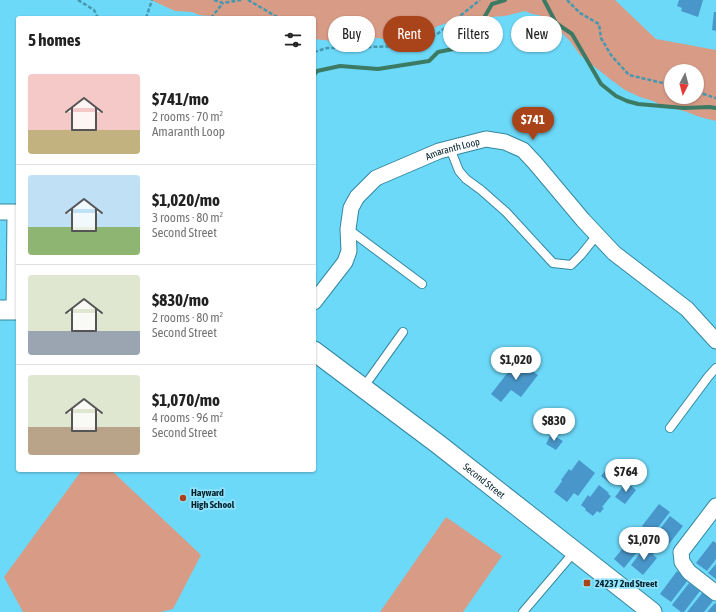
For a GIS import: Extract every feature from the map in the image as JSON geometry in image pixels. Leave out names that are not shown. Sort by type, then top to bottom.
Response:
[{"type":"street","name":"Amaranth Loop","points":[[316,299],[345,262],[349,251],[348,228],[351,208],[357,197],[376,178],[439,151],[486,139],[505,142],[523,150],[583,220],[614,253],[687,309],[716,341]]},
{"type":"street","points":[[0,212],[14,212],[11,310]]},
{"type":"street","name":"Second Street","points":[[316,352],[450,453],[652,612]]},
{"type":"street","points":[[716,506],[682,552],[682,562],[689,572],[716,593]]},
{"type":"lane","points":[[450,148],[459,171],[466,179],[506,212],[553,263],[571,265],[598,235]]},
{"type":"lane","points":[[348,228],[422,284]]},
{"type":"lane","points":[[364,388],[403,332]]},
{"type":"lane","points":[[670,428],[716,368]]},
{"type":"lane","points":[[523,612],[575,551]]},
{"type":"path","points":[[78,0],[94,10],[97,16]]},
{"type":"path","points":[[147,16],[152,0]]},
{"type":"path","points":[[214,0],[223,3],[241,0]]},
{"type":"path","points":[[248,0],[276,16]]},
{"type":"path","points":[[316,51],[327,48],[407,46],[436,35],[480,0]]},
{"type":"path","points":[[568,0],[580,13],[599,24],[601,38],[611,55],[629,75],[664,83]]},
{"type":"path","points":[[213,16],[223,3]]},
{"type":"path","points":[[704,94],[716,98]]},
{"type":"shaded area","points":[[151,0],[615,0],[656,39],[716,50],[716,121],[661,105],[625,90],[580,55],[562,33],[562,16],[540,16],[525,11],[503,16],[443,16],[443,24],[435,28],[435,16],[383,16],[383,39],[375,38],[375,16],[328,16],[328,41],[316,39],[316,16],[199,15],[192,12],[175,11]]},
{"type":"shaded area","points":[[81,472],[113,472],[201,555],[173,609],[161,612],[23,612],[4,577]]},
{"type":"shaded area","points":[[446,517],[502,556],[463,612],[380,612]]},
{"type":"building","points":[[679,0],[703,0],[698,17],[681,11],[682,8],[677,6]]},
{"type":"building","points":[[714,12],[716,12],[716,31],[712,30]]},
{"type":"building","points":[[520,357],[531,365],[528,368],[538,375],[521,397],[511,390],[501,402],[491,394]]},
{"type":"building","points":[[551,434],[563,441],[556,450],[546,444]]},
{"type":"building","points":[[579,460],[595,473],[578,496],[574,493],[567,502],[554,492],[569,469],[571,471]]},
{"type":"building","points":[[611,464],[620,472],[610,483],[601,476]]},
{"type":"building","points":[[626,482],[636,490],[625,504],[615,497]]},
{"type":"building","points":[[599,485],[611,496],[602,507],[604,508],[600,513],[597,511],[593,516],[581,505],[588,495],[590,497]]},
{"type":"building","points":[[659,504],[670,512],[653,534],[642,526]]},
{"type":"building","points":[[670,516],[683,526],[669,544],[656,534]]},
{"type":"building","points":[[632,537],[642,546],[624,568],[614,559]]},
{"type":"building","points":[[713,541],[716,543],[716,559],[707,571],[696,563]]},
{"type":"building","points":[[645,547],[654,553],[653,555],[657,558],[643,575],[631,565]]},
{"type":"building","points":[[716,564],[716,579],[708,573]]},
{"type":"building","points":[[677,571],[688,580],[671,602],[660,594]]},
{"type":"building","points":[[689,583],[700,591],[684,612],[681,612],[672,605]]},
{"type":"building","points":[[703,592],[713,601],[704,612],[687,612]]},
{"type":"building","points":[[715,603],[716,612],[707,612]]},
{"type":"waterway","points":[[316,72],[340,66],[378,69],[429,61],[438,52],[458,48],[477,30],[492,4],[505,0]]},
{"type":"waterway","points":[[544,0],[556,23],[572,34],[601,84],[616,96],[638,104],[684,108],[716,108]]},
{"type":"place","name":"Hayward High School","points":[[183,498]]},
{"type":"place","name":"24237 2nd Street","points":[[587,583]]}]
